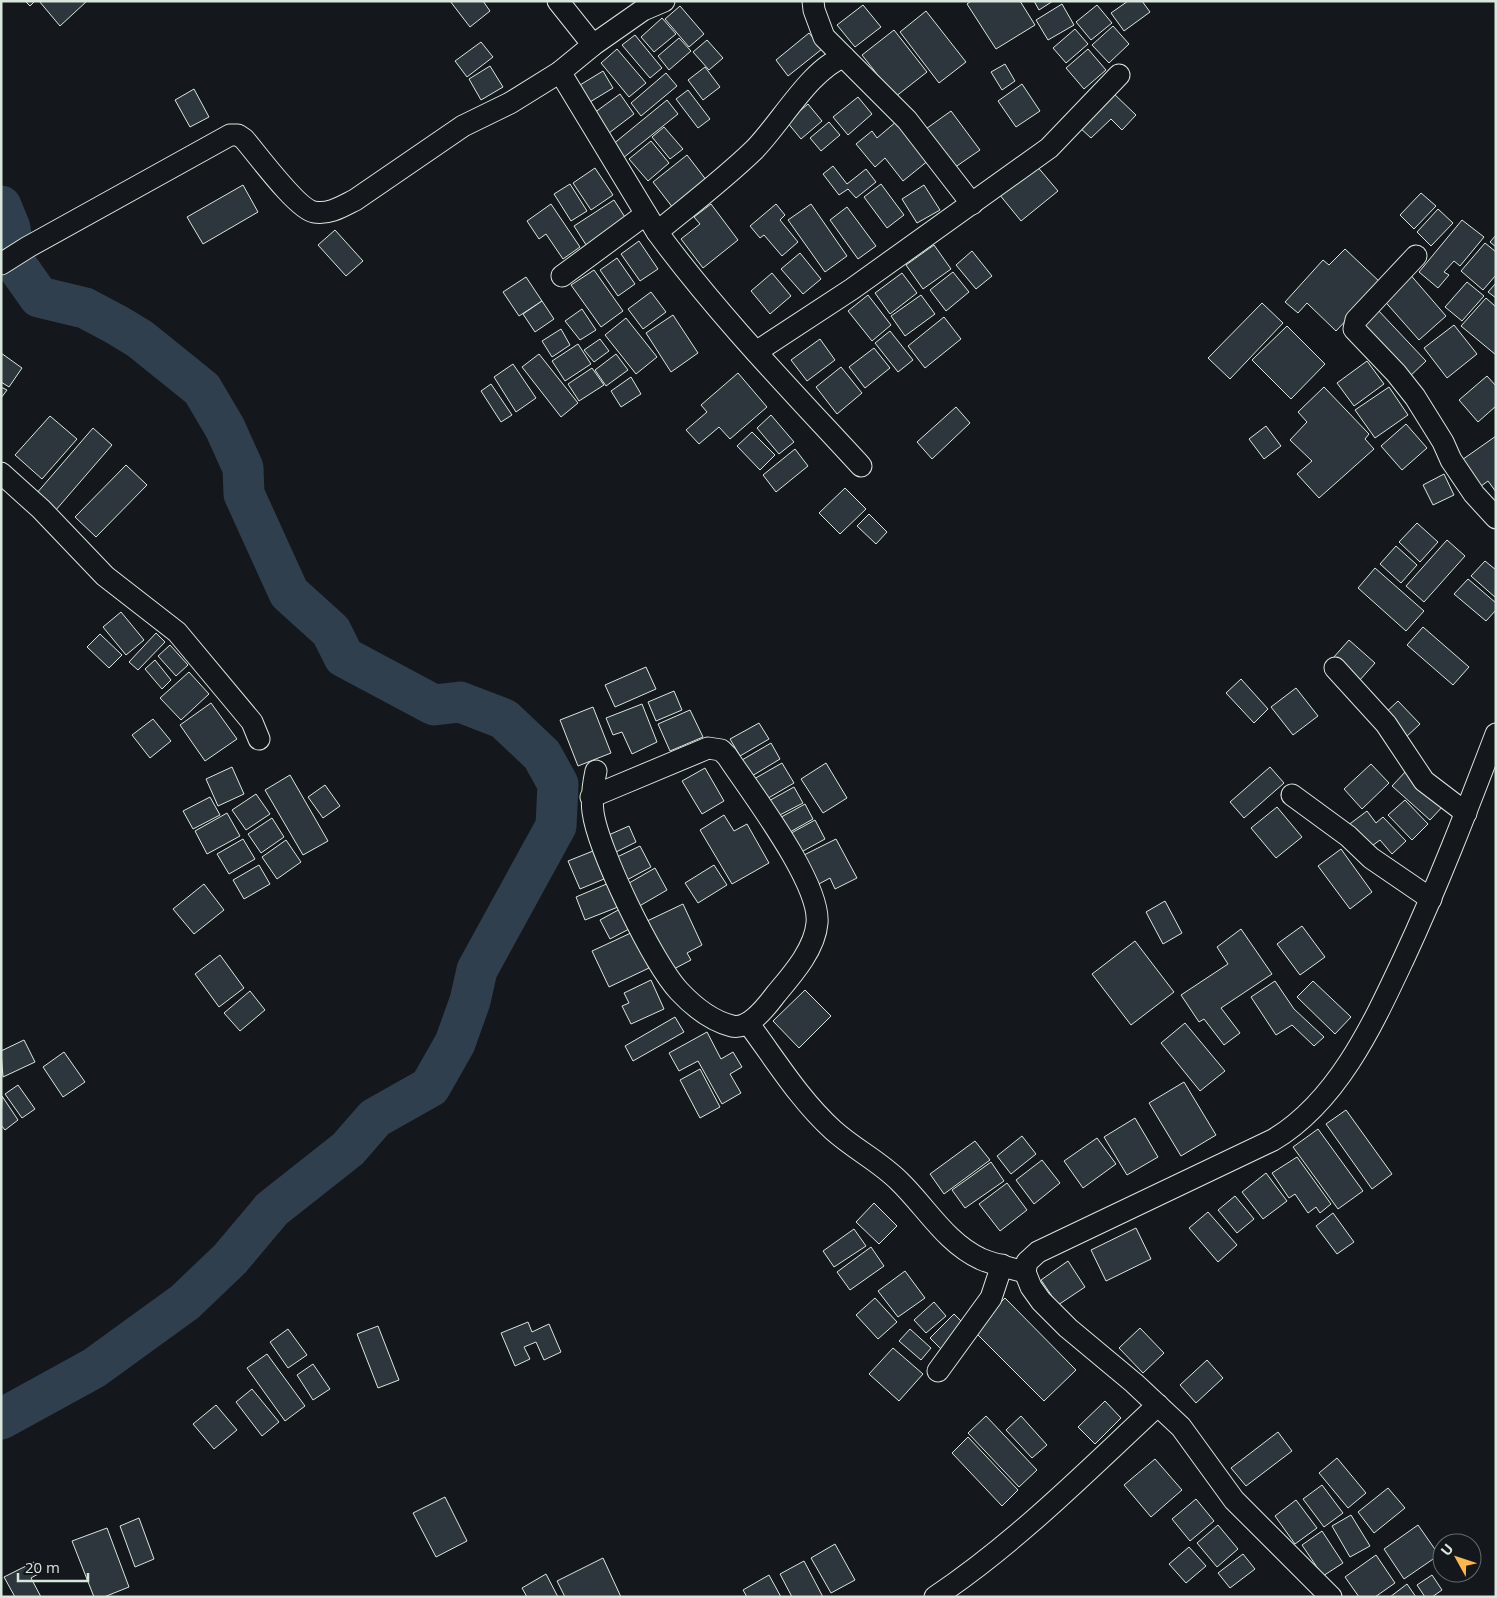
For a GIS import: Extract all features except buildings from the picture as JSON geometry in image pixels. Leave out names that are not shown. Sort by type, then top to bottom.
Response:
[{"type":"street","points":[[558,1],[593,45]]},
{"type":"street","points":[[1,264],[28,247],[230,135],[238,135],[244,139],[295,199],[307,209],[324,212],[336,210],[355,200],[463,126],[510,104],[560,72],[593,45],[643,10],[664,1]]},
{"type":"street","points":[[813,1],[814,10],[824,37],[907,120],[972,204]]},
{"type":"street","points":[[658,232],[730,173],[756,148],[826,66],[844,57]]},
{"type":"street","points":[[560,72],[646,214],[683,266],[756,352],[861,466]]},
{"type":"street","points":[[756,352],[852,289],[1049,148],[1119,75]]},
{"type":"street","points":[[562,276],[646,214]]},
{"type":"street","points":[[1416,256],[1356,320],[1354,329],[1396,373],[1415,397],[1443,442],[1451,460],[1474,494],[1496,518]]},
{"type":"street","points":[[1,473],[41,509],[105,576],[177,632],[252,722],[259,740]]},
{"type":"street","points":[[1335,668],[1386,724],[1424,781],[1466,813]]},
{"type":"street","points":[[1331,1597],[1234,1500],[1181,1427],[1053,1314],[1031,1287],[1025,1272],[1028,1262],[1038,1252],[1255,1149],[1290,1130],[1323,1095],[1349,1062],[1374,1021],[1431,898],[1496,734]]},
{"type":"street","points":[[591,798],[708,748],[722,750],[727,756],[808,882],[817,911],[817,924],[806,954],[773,999],[748,1023],[735,1027],[717,1021],[690,1002],[666,975],[648,944],[598,835],[591,798],[596,771]]},
{"type":"street","points":[[1292,795],[1348,836],[1372,858],[1431,898]]},
{"type":"street","points":[[748,1023],[778,1066],[832,1130],[846,1142],[878,1162],[900,1182],[958,1245],[983,1260],[1025,1272]]},
{"type":"street","points":[[938,1371],[991,1298],[1002,1266]]},
{"type":"street","points":[[935,1597],[976,1568],[1047,1509],[1158,1405]]},
{"type":"waterway","points":[[1,206],[10,228],[15,263],[39,297],[85,308],[117,325],[140,339],[202,389],[225,428],[243,468],[244,494],[289,593],[331,631],[344,657],[434,705],[460,702],[504,719],[542,755],[558,784],[556,826],[477,970],[470,1001],[455,1043],[430,1087],[375,1118],[348,1149],[272,1209],[230,1259],[185,1302],[94,1368],[1,1419]]}]
